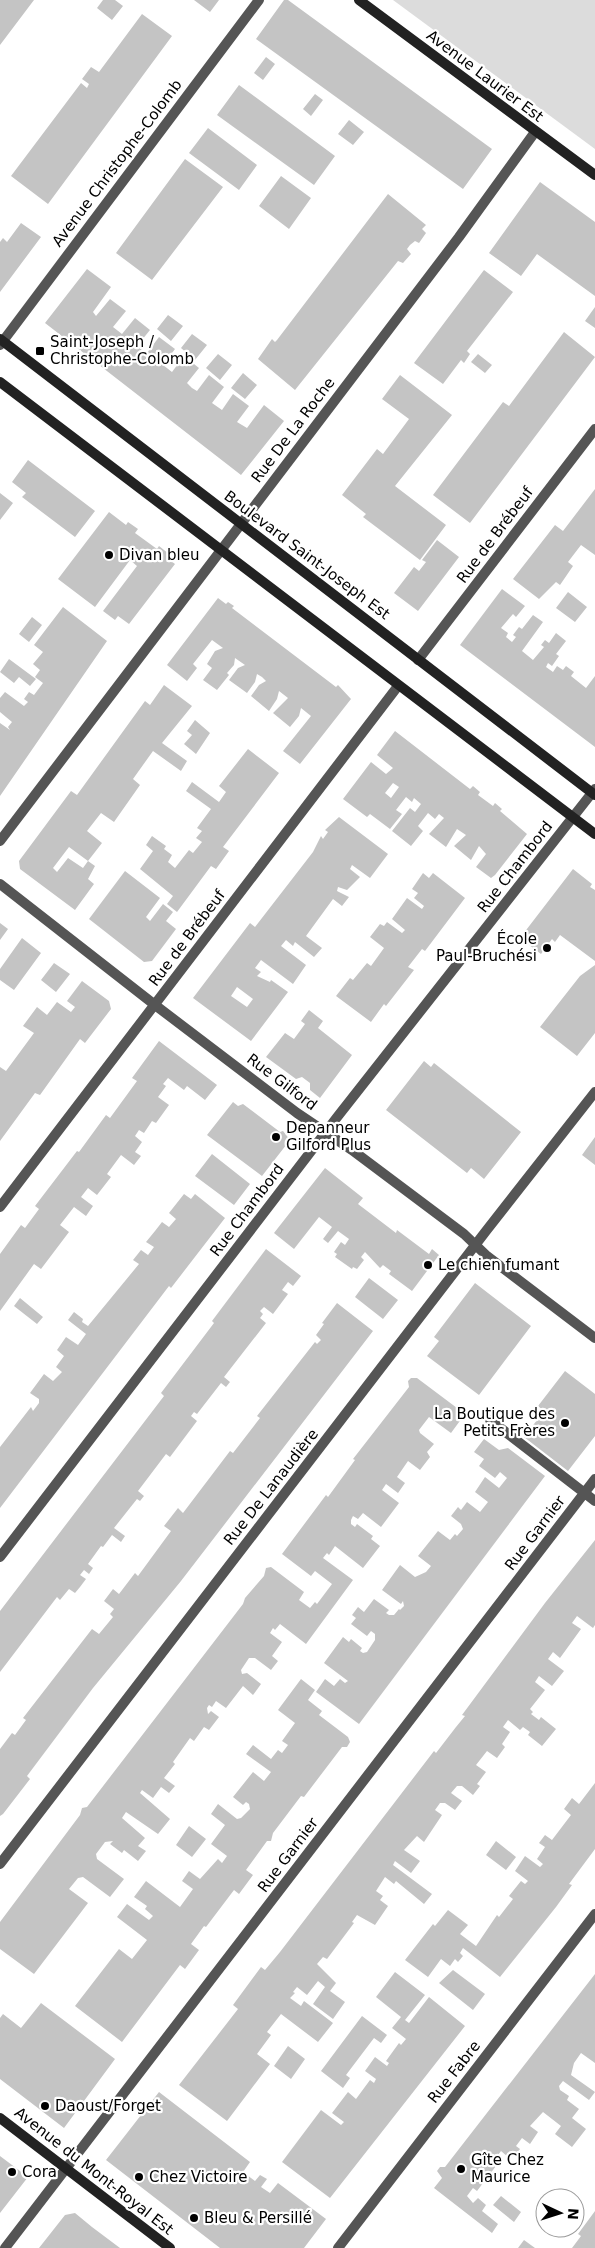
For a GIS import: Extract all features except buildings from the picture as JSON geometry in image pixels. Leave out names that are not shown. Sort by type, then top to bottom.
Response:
[{"type":"main road","name":"Avenue Laurier Est","points":[[358,0],[595,175]]},
{"type":"main road","name":"Boulevard Saint-Joseph Est","points":[[1,342],[594,793]]},
{"type":"main road","points":[[0,382],[595,834]]},
{"type":"main road","name":"Avenue du Mont-Royal Est","points":[[0,2118],[170,2248]]},
{"type":"street","name":"Avenue Christophe-Colomb","points":[[1,342],[259,0]]},
{"type":"street","name":"Rue De La Roche","points":[[0,840],[513,165],[535,132]]},
{"type":"street","name":"Rue de Brébeuf","points":[[418,660],[595,429]]},
{"type":"street","name":"Rue de Brébeuf","points":[[0,1207],[398,686]]},
{"type":"street","name":"Rue Chambord","points":[[0,1556],[326,1132],[573,817],[594,793]]},
{"type":"street","name":"Rue Gilford","points":[[0,884],[154,1005],[464,1234],[487,1256],[595,1338]]},
{"type":"street","name":"Rue De Lanaudière","points":[[0,1864],[595,1092]]},
{"type":"street","points":[[490,1420],[595,1502]]},
{"type":"street","name":"Rue Garnier","points":[[5,2248],[595,1479]]},
{"type":"street","name":"Rue Fabre","points":[[338,2248],[595,1914]]},
{"type":"shaded area","points":[[393,0],[595,0],[595,149]]},
{"type":"place","name":"Saint-Joseph / Christophe-Colomb","points":[[40,351]]},
{"type":"place","name":"Divan bleu","points":[[109,555]]},
{"type":"place","name":"École Paul-Bruchési","points":[[547,948]]},
{"type":"place","name":"Depanneur Gilford Plus","points":[[276,1137]]},
{"type":"place","name":"Le chien fumant","points":[[428,1265]]},
{"type":"place","name":"La Boutique des Petits Frères","points":[[565,1423]]},
{"type":"place","name":"Daoust/Forget","points":[[45,2106]]},
{"type":"place","name":"Gîte Chez Maurice","points":[[461,2169]]},
{"type":"place","name":"Cora","points":[[12,2172]]},
{"type":"place","name":"Chez Victoire","points":[[139,2177]]},
{"type":"place","name":"Bleu & Persillé","points":[[194,2218]]}]
